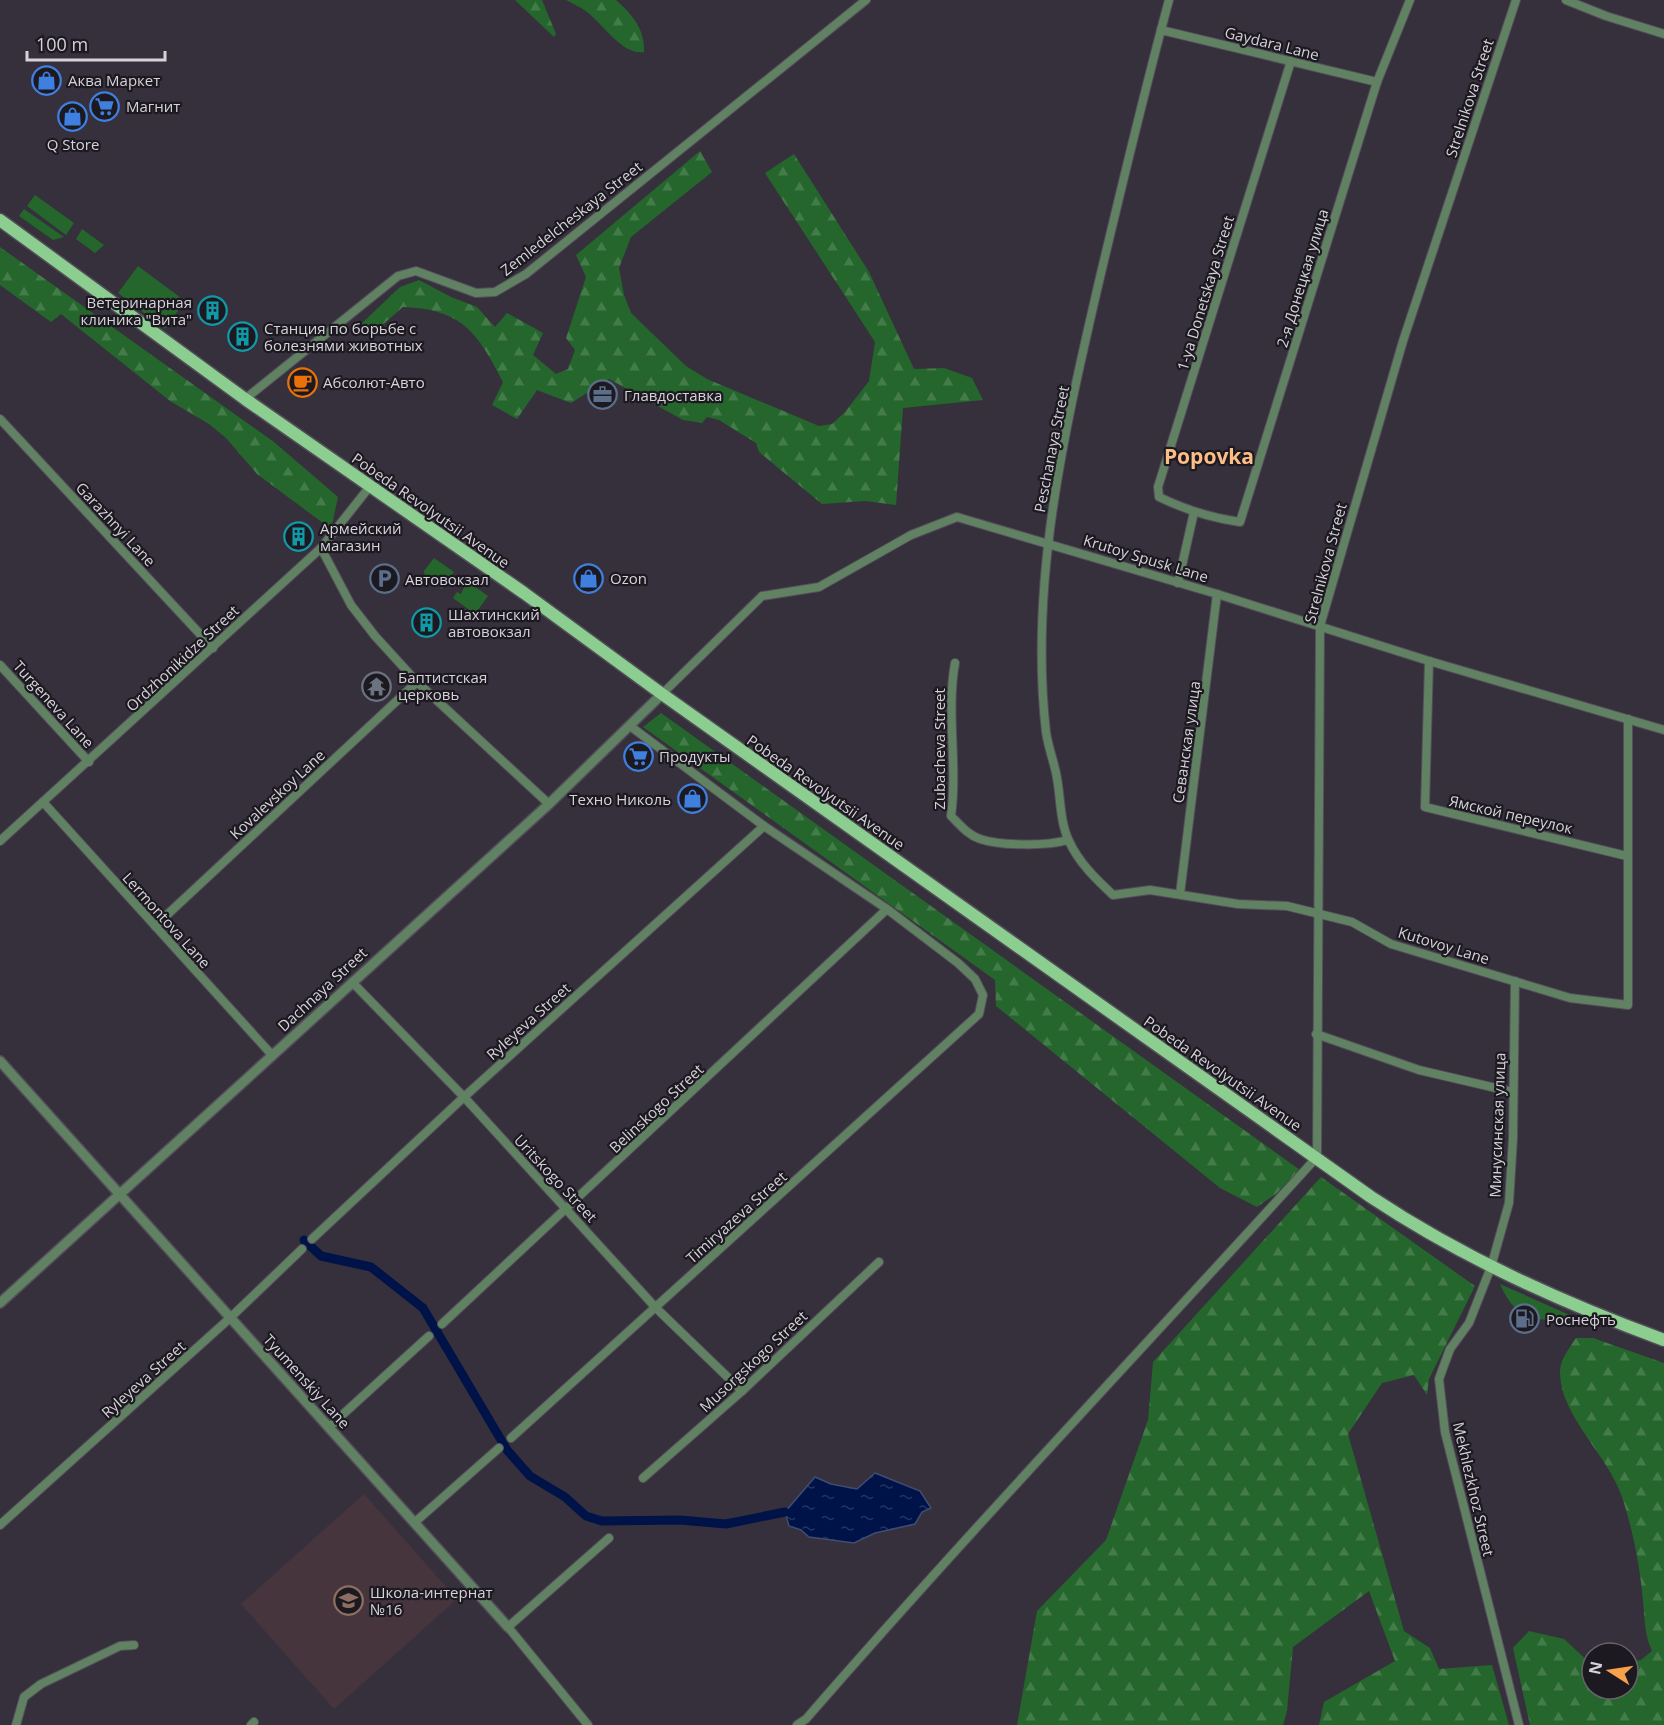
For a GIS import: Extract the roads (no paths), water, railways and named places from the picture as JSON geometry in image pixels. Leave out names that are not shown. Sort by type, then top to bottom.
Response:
[{"type":"main road","name":"Pobeda Revolyutsii Avenue","points":[[0,220],[245,399],[524,593],[662,694],[1411,1224],[1491,1267],[1592,1313],[1664,1340]]},
{"type":"street","name":"Zemledelcheskaya Street","points":[[245,399],[398,276],[416,271],[476,292],[495,292],[526,274],[866,0]]},
{"type":"street","name":"Peschanaya Street","points":[[1113,895],[1087,870],[1068,840],[1046,734],[1042,642],[1047,542],[1083,350],[1140,104],[1169,0]]},
{"type":"street","name":"2-я Донецкая улица","points":[[1194,513],[1240,522],[1377,82],[1410,0]]},
{"type":"street","name":"Strelnikova Street","points":[[1317,1157],[1320,626],[1403,341],[1516,0]]},
{"type":"street","points":[[1566,0],[1606,16],[1664,34]]},
{"type":"street","name":"Gaydara Lane","points":[[1161,30],[1377,82]]},
{"type":"street","name":"1-ya Donetskaya Street","points":[[1194,513],[1160,497],[1158,487],[1292,61]]},
{"type":"street","name":"Garazhnyi Lane","points":[[0,419],[213,648]]},
{"type":"street","name":"Ordzhonikidze Street","points":[[0,841],[321,548],[371,485]]},
{"type":"street","points":[[1178,583],[1194,513]]},
{"type":"street","name":"Krutoy Spusk Lane","points":[[662,694],[762,596],[819,587],[911,535],[957,517],[1047,542],[1429,661],[1664,730]]},
{"type":"street","points":[[321,548],[351,605],[417,682],[549,804]]},
{"type":"street","name":"Севанская улица","points":[[1180,894],[1217,594]]},
{"type":"street","name":"Ямской переулок","points":[[1429,661],[1425,807],[1627,856]]},
{"type":"street","name":"Zubacheva Street","points":[[955,663],[951,684],[954,760],[951,816],[969,834],[989,841],[1036,845],[1068,840]]},
{"type":"street","name":"Turgeneva Lane","points":[[0,665],[89,762]]},
{"type":"street","name":"Kovalevskoy Lane","points":[[155,926],[417,682]]},
{"type":"street","name":"Dachnaya Street","points":[[0,1303],[549,804],[662,694]]},
{"type":"street","points":[[1627,856],[1628,718]]},
{"type":"street","points":[[630,726],[764,826],[887,909]]},
{"type":"street","name":"Lermontova Lane","points":[[43,802],[272,1055]]},
{"type":"street","name":"Ryleyeva Street","points":[[312,1239],[464,1097],[764,826]]},
{"type":"street","name":"Kutovoy Lane","points":[[1113,895],[1150,890],[1238,904],[1287,906],[1352,922],[1390,944],[1570,998],[1628,1005],[1627,856]]},
{"type":"street","name":"Timiryazeva Street","points":[[510,1438],[979,1014],[983,995],[975,979],[887,909]]},
{"type":"street","name":"Belinskogo Street","points":[[442,1324],[568,1209],[887,909]]},
{"type":"street","name":"Uritskogo Street","points":[[352,981],[464,1097],[656,1308],[742,1391]]},
{"type":"street","name":"Минусинская улица","points":[[1491,1267],[1509,1203],[1515,981]]},
{"type":"street","points":[[1316,1035],[1419,1070],[1513,1092]]},
{"type":"street","name":"Tyumenskiy Lane","points":[[1,1065],[120,1193],[508,1627],[588,1725]]},
{"type":"street","points":[[797,1725],[806,1719],[996,1505],[1067,1432],[1317,1157]]},
{"type":"street","name":"Ryleyeva Street","points":[[0,1525],[230,1318],[302,1249]]},
{"type":"street","name":"Musorgskogo Street","points":[[643,1478],[742,1391],[879,1262]]},
{"type":"street","name":"Mekhlezkhoz Street","points":[[1491,1267],[1469,1323],[1450,1349],[1439,1379],[1445,1432],[1519,1725]]},
{"type":"street","points":[[329,1427],[429,1336]]},
{"type":"street","points":[[414,1523],[500,1448]]},
{"type":"street","points":[[508,1627],[609,1538]]},
{"type":"street","points":[[16,1725],[24,1697],[40,1684],[120,1646],[134,1645]]},
{"type":"water","points":[[875,1473],[920,1491],[931,1508],[922,1512],[915,1524],[875,1533],[854,1543],[809,1537],[801,1530],[789,1526],[785,1512],[815,1477],[831,1484],[857,1489]]},
{"type":"waterway","points":[[304,1240],[321,1256],[371,1267],[423,1308],[507,1450],[530,1476],[565,1497],[586,1516],[602,1521],[680,1520],[726,1524],[785,1512]]},
{"type":"place","name":"Аква Маркет","points":[[47,80]]},
{"type":"place","name":"Магнит","points":[[105,106]]},
{"type":"place","name":"Q Store","points":[[73,117]]},
{"type":"place","name":"Ветеринарная клиника \"Вита\"","points":[[213,311]]},
{"type":"place","name":"Станция по борьбе с болезнями животных","points":[[243,337]]},
{"type":"place","name":"Абсолют-Авто","points":[[302,382]]},
{"type":"place","name":"Главдоставка","points":[[603,395]]},
{"type":"place","name":"Армейский магазин","points":[[299,537]]},
{"type":"place","name":"Ozon","points":[[589,578]]},
{"type":"place","name":"Автовокзал","points":[[384,579]]},
{"type":"place","name":"Шахтинский автовокзал","points":[[427,623]]},
{"type":"place","name":"Баптистская церковь","points":[[377,686]]},
{"type":"place","name":"Продукты","points":[[638,756]]},
{"type":"place","name":"Техно Николь","points":[[692,799]]},
{"type":"place","name":"Роснефть","points":[[1525,1319]]},
{"type":"place","name":"Школа-интернат №16","points":[[349,1601]]},
{"type":"district","name":"Popovka","points":[[1209,456]]}]
